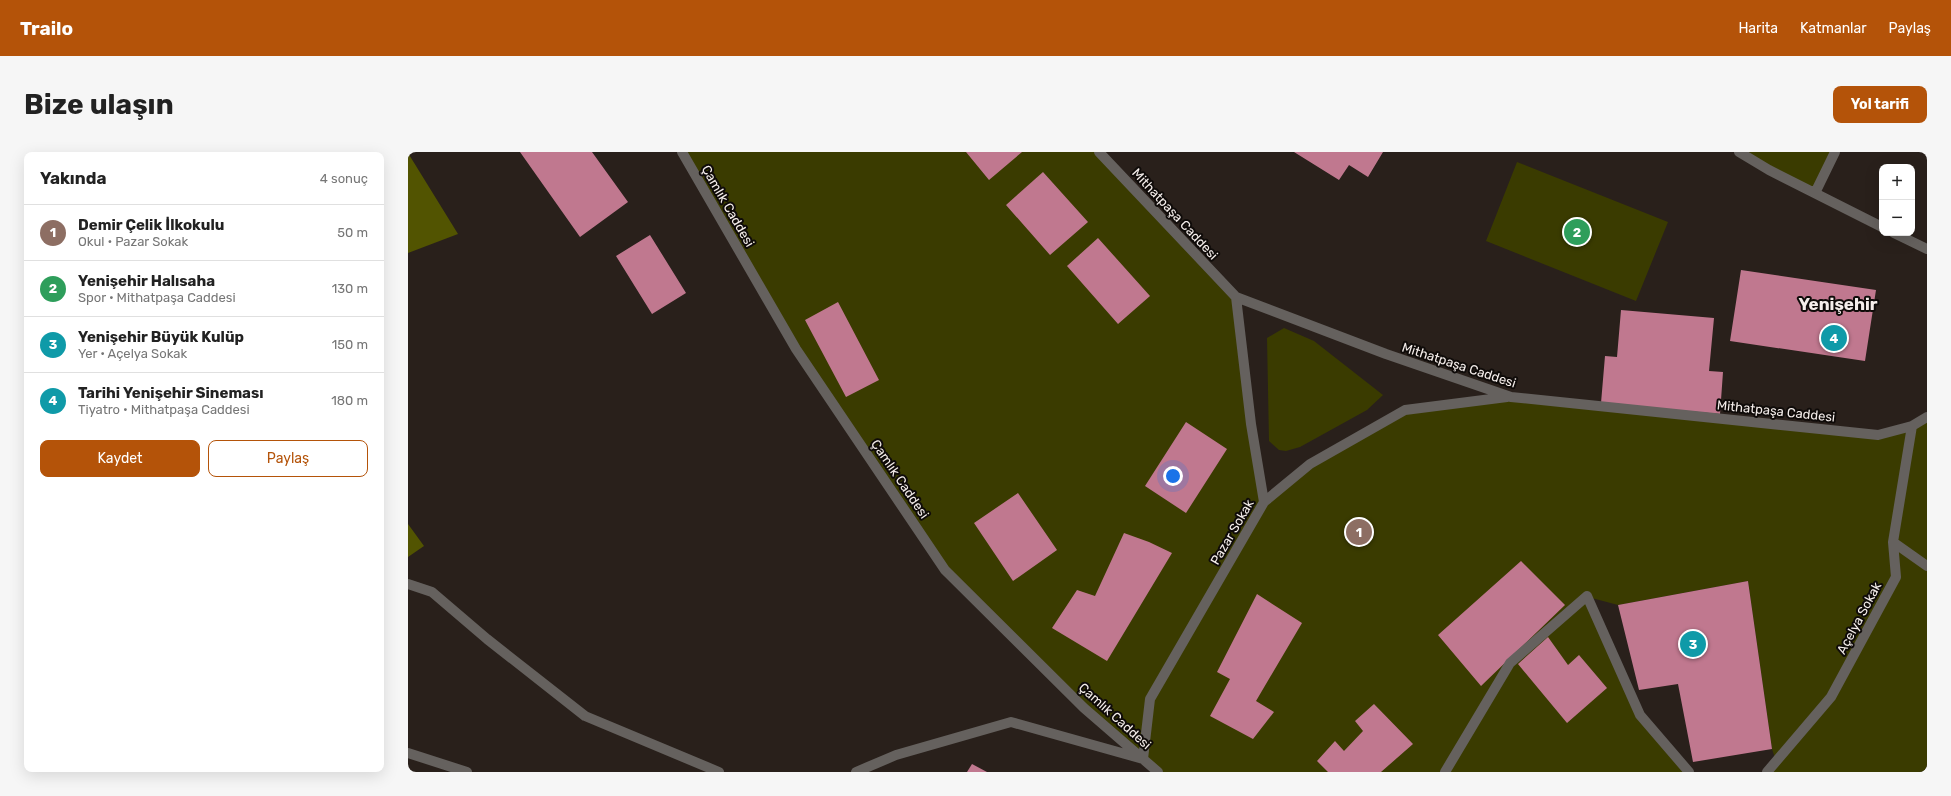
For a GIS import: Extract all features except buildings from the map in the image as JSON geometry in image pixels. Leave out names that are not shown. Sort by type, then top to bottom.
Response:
[{"type":"street","name":"Çamlık Caddesi","points":[[682,152],[796,348],[945,570],[1084,708],[1158,772]]},
{"type":"street","name":"Mithatpaşa Caddesi","points":[[1100,152],[1236,297],[1386,354],[1511,397],[1630,411],[1719,418],[1878,435],[1912,426],[1927,417]]},
{"type":"street","points":[[1739,152],[1879,225]]},
{"type":"street","points":[[1815,193],[1835,152]]},
{"type":"street","points":[[1900,236],[1927,249]]},
{"type":"street","points":[[1236,297],[1251,424],[1264,502]]},
{"type":"street","name":"Pazar Sokak","points":[[1143,759],[1150,699],[1264,502],[1310,464],[1405,410],[1511,397]]},
{"type":"street","name":"Açelya Sokak","points":[[1767,772],[1831,697],[1896,577],[1893,542],[1912,426]]},
{"type":"street","points":[[1893,542],[1927,566]]},
{"type":"street","points":[[408,584],[432,592],[487,639],[585,716],[719,772]]},
{"type":"street","points":[[1445,772],[1510,663],[1587,596],[1640,715],[1689,772]]},
{"type":"street","points":[[856,772],[896,755],[1010,722],[1143,759]]},
{"type":"street","points":[[408,753],[467,772]]},
{"type":"shaded area","points":[[682,152],[1103,152],[1236,297],[1264,501],[1310,464],[1405,410],[1511,397],[1878,435],[1927,417],[1927,772],[1767,772],[1776,761],[1772,749],[1748,581],[1618,605],[1588,597],[1640,715],[1689,772],[1158,772],[945,570],[796,349]]},
{"type":"shaded area","points":[[1739,152],[1835,152],[1815,193]]},
{"type":"shaded area","points":[[408,153],[458,234],[408,253]]},
{"type":"shaded area","points":[[1517,162],[1668,222],[1636,301],[1486,241]]},
{"type":"shaded area","points":[[1284,328],[1314,341],[1383,395],[1367,410],[1300,447],[1286,451],[1279,450],[1269,441],[1267,338]]},
{"type":"shaded area","points":[[408,524],[424,546],[408,557]]},
{"type":"place","name":"Yenişehir Halısaha","points":[[1577,232]]},
{"type":"place","name":"Tarihi Yenişehir Sineması","points":[[1834,338]]},
{"type":"place","name":"Demir Çelik İlkokulu","points":[[1359,532]]},
{"type":"place","name":"Yenişehir Büyük Kulüp","points":[[1693,644]]},
{"type":"district","name":"Yenişehir","points":[[1838,304]]}]
